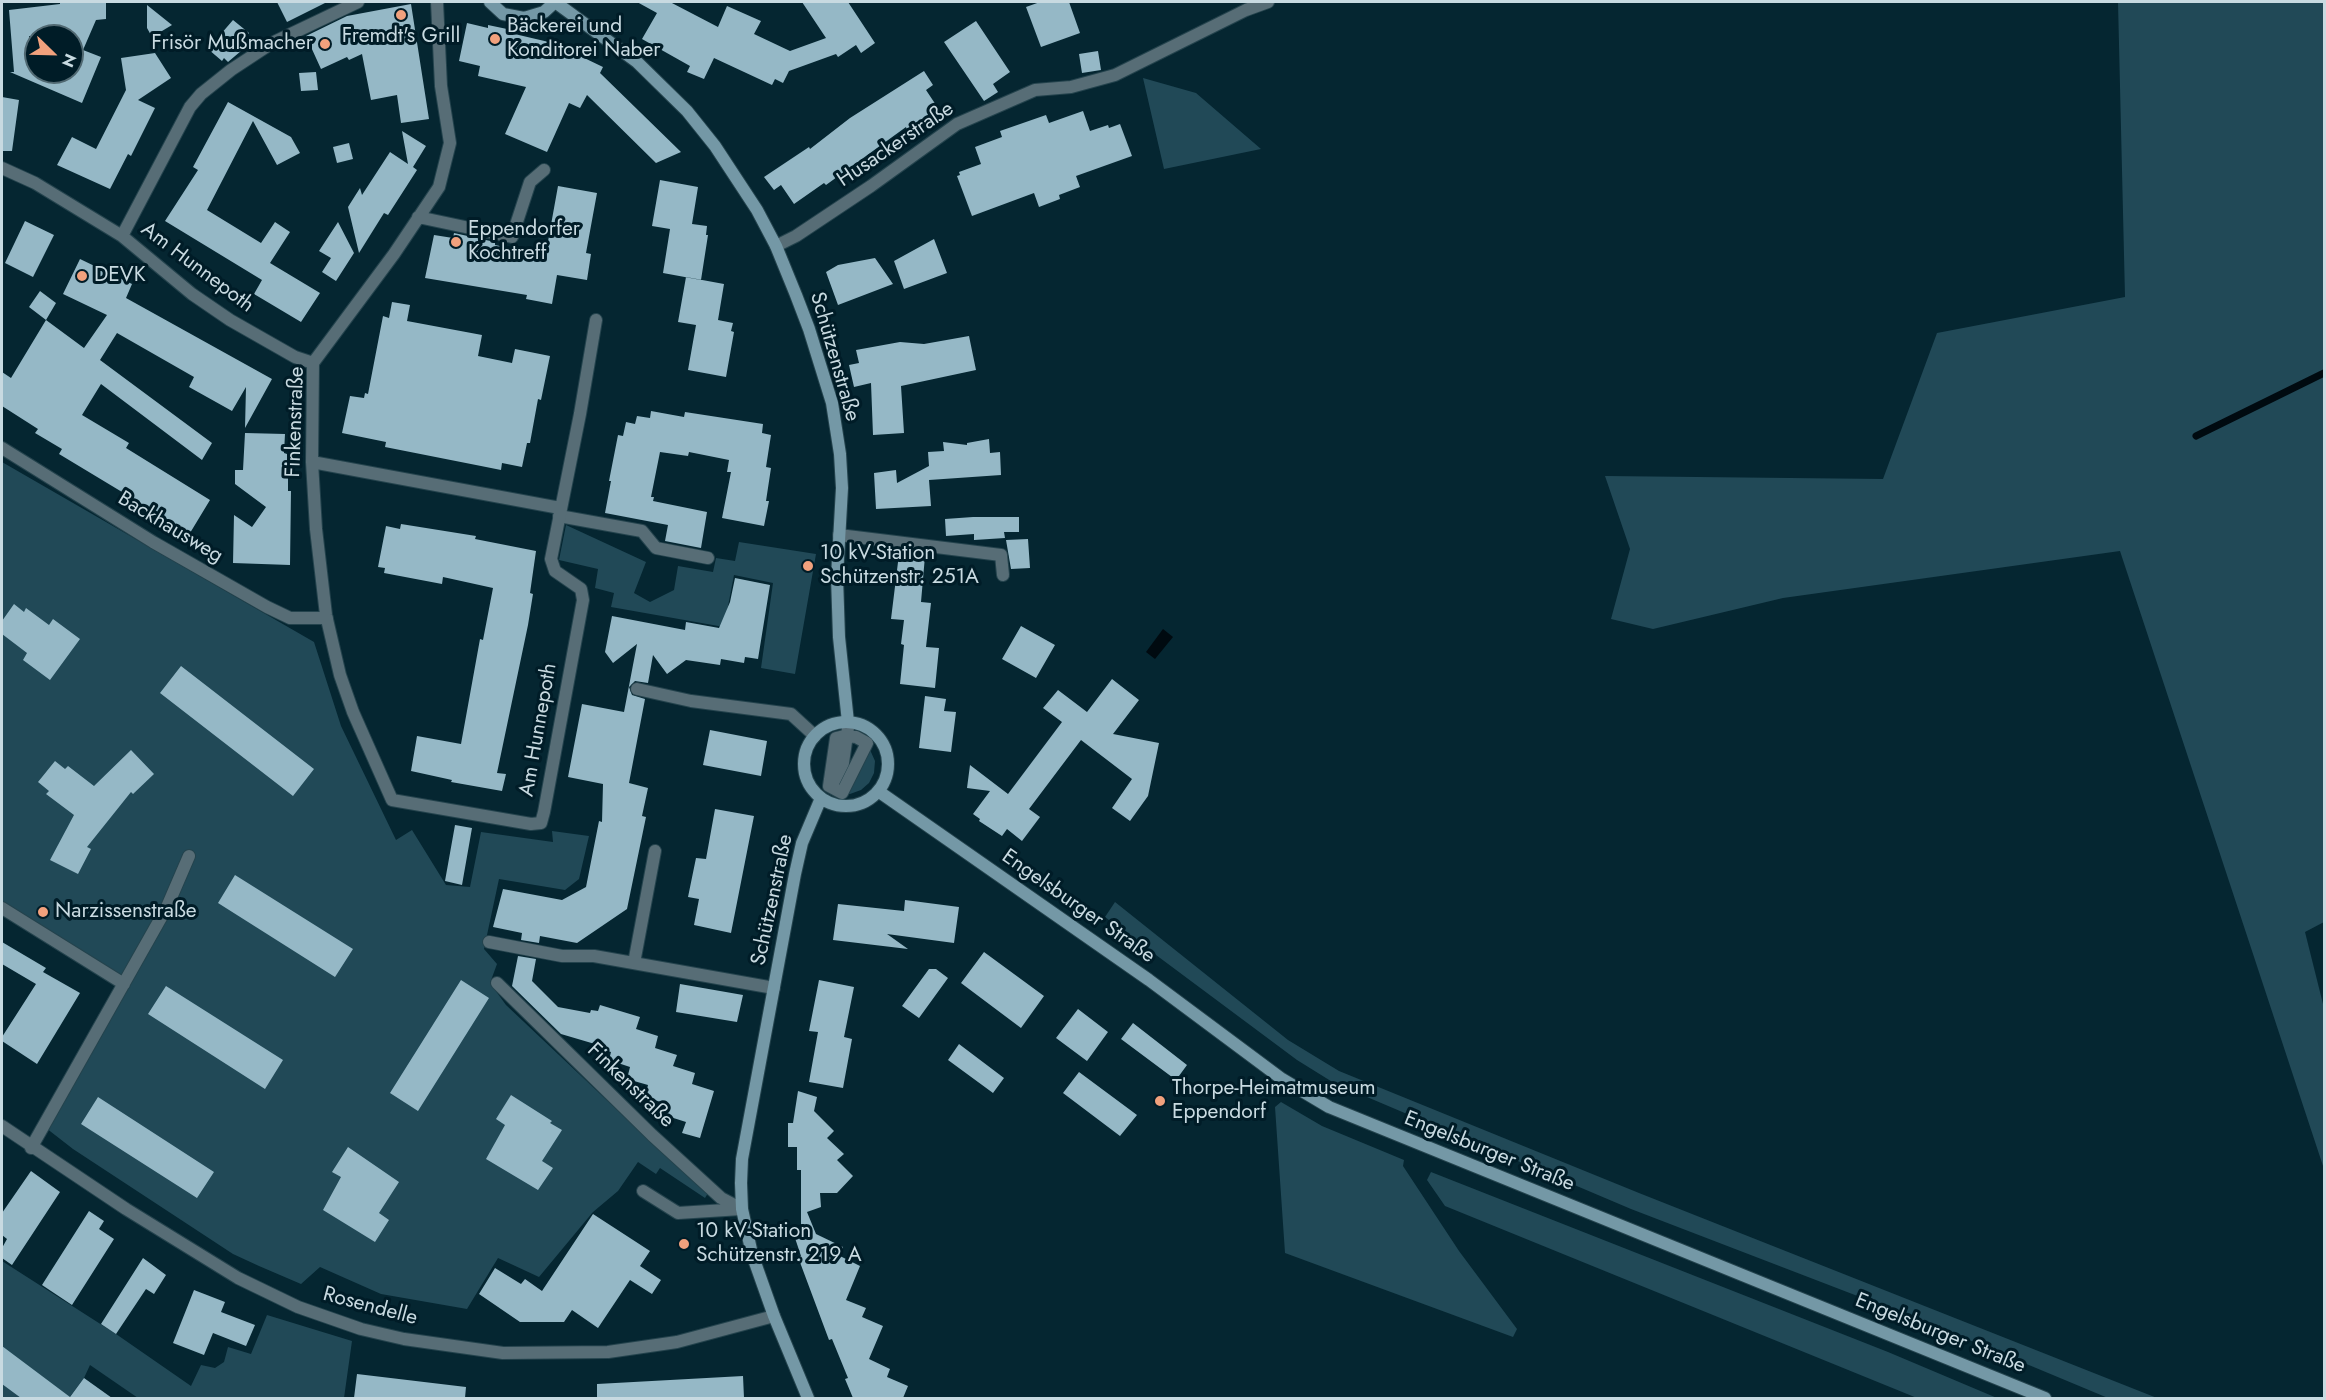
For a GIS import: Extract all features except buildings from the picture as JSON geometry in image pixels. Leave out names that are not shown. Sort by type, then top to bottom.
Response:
[{"type":"street","name":"Am Hunnepoth","points":[[122,236],[190,107],[201,94],[231,70],[272,43],[358,2]]},
{"type":"street","name":"Finkenstraße","points":[[392,801],[353,712],[340,675],[327,618],[319,567],[312,462],[313,363],[394,254],[439,187],[450,143],[441,86],[437,2]]},
{"type":"street","points":[[490,2],[503,14],[524,18],[544,12],[555,2]]},
{"type":"street","name":"Schützenstraße","points":[[555,2],[630,56],[687,111],[727,164],[757,210],[776,246],[809,328],[832,403],[842,488],[837,577],[839,637],[849,735],[843,763],[831,788],[821,798],[802,843],[742,1159],[742,1209],[752,1254],[774,1316],[808,1398]]},
{"type":"street","name":"Husackerstraße","points":[[776,246],[871,186],[957,124],[1035,90],[1071,87],[1115,75],[1246,10],[1268,2]]},
{"type":"street","name":"Am Hunnepoth","points":[[2,168],[35,183],[122,236],[192,294],[230,320],[295,357],[313,363]]},
{"type":"street","points":[[418,217],[512,237],[530,182],[544,170]]},
{"type":"street","name":"Am Hunnepoth","points":[[392,801],[531,824],[541,823],[583,600],[581,588],[555,571],[551,560],[596,320]]},
{"type":"street","name":"Backhausweg","points":[[2,448],[153,542],[267,607],[290,618],[327,618]]},
{"type":"street","points":[[312,462],[642,531],[656,548],[708,558]]},
{"type":"street","points":[[839,535],[1001,555],[1003,575]]},
{"type":"street","points":[[637,689],[691,702],[791,714],[815,736]]},
{"type":"street","points":[[848,722],[871,731],[881,741],[886,753],[886,773],[878,791],[869,799],[857,805],[844,806],[831,804],[821,798],[811,787],[805,774],[804,760],[815,736],[830,726],[848,722]]},
{"type":"street","points":[[831,788],[842,793],[867,743],[856,736],[849,735]]},
{"type":"street","name":"Engelsburger Straße","points":[[878,791],[1149,981],[1281,1079],[1329,1107],[2045,1398]]},
{"type":"street","points":[[634,963],[655,851]]},
{"type":"street","points":[[31,1148],[167,906],[189,856]]},
{"type":"street","points":[[2,908],[124,984]]},
{"type":"street","points":[[489,942],[561,956],[594,956],[774,988]]},
{"type":"street","name":"Finkenstraße","points":[[497,984],[686,1167],[721,1198],[742,1209]]},
{"type":"street","name":"Rosendelle","points":[[2,1126],[31,1148],[238,1278],[298,1307],[361,1329],[404,1340],[503,1353],[609,1352],[677,1342],[774,1316]]},
{"type":"street","points":[[643,1191],[678,1213],[742,1209]]},
{"type":"shaded area","points":[[2118,2],[2324,2],[2324,922],[2305,932],[2324,1008],[2324,1169],[2120,551],[1783,598],[1653,629],[1611,619],[1630,549],[1605,476],[1883,479],[1937,333],[2125,297]]},
{"type":"shaded area","points":[[1143,78],[1196,93],[1261,149],[1164,169]]},
{"type":"shaded area","points":[[2,462],[314,642],[341,726],[396,840],[412,830],[446,885],[470,887],[481,832],[553,842],[552,831],[589,836],[579,879],[565,890],[499,879],[484,949],[497,964],[490,983],[506,1005],[649,1140],[710,1190],[705,1198],[660,1168],[656,1174],[638,1162],[618,1191],[593,1212],[539,1277],[498,1258],[467,1309],[381,1294],[320,1267],[301,1284],[259,1266],[233,1254],[73,1149],[46,1128],[129,982],[2,903]]},
{"type":"shaded area","points":[[566,525],[646,562],[634,593],[650,602],[674,590],[678,566],[713,572],[716,558],[735,561],[739,542],[816,554],[795,674],[761,668],[773,583],[734,575],[724,627],[611,607],[614,593],[595,588],[598,569],[559,560]]},
{"type":"shaded area","points":[[1163,629],[1173,637],[1155,659],[1146,652]]},
{"type":"shaded area","points":[[867,743],[875,761],[874,773],[869,783],[861,790],[850,794],[842,793]]},
{"type":"shaded area","points":[[1115,902],[1288,1040],[1339,1071],[1639,1193],[2157,1398],[2108,1398],[1933,1325],[1631,1209],[1334,1083],[1297,1060],[1105,917]]},
{"type":"shaded area","points":[[1281,1102],[1322,1126],[1404,1160],[1403,1166],[1459,1251],[1517,1329],[1513,1337],[1285,1253],[1275,1107]]},
{"type":"shaded area","points":[[1431,1172],[1888,1352],[1997,1398],[1917,1398],[1445,1206],[1427,1180]]},
{"type":"shaded area","points":[[2,1261],[116,1334],[191,1386],[201,1365],[215,1368],[224,1362],[228,1347],[251,1354],[267,1315],[352,1341],[344,1398],[138,1398],[90,1365],[84,1378],[69,1398],[2,1398]]},
{"type":"waterway","points":[[2196,436],[2324,373]]},
{"type":"place","name":"Fremdt's Grill","points":[[401,15]]},
{"type":"place","name":"Bäckerei und Konditorei Naber","points":[[495,39]]},
{"type":"place","name":"Frisör Mußmacher","points":[[325,44]]},
{"type":"place","name":"Eppendorfer Kochtreff","points":[[456,242]]},
{"type":"place","name":"DEVK","points":[[82,276]]},
{"type":"place","name":"10 kV-Station Schützenstr. 251A","points":[[808,566]]},
{"type":"place","name":"Narzissenstraße","points":[[43,912]]},
{"type":"place","name":"Thorpe-Heimatmuseum Eppendorf","points":[[1160,1101]]},
{"type":"place","name":"10 kV-Station Schützenstr. 219 A","points":[[684,1244]]}]
